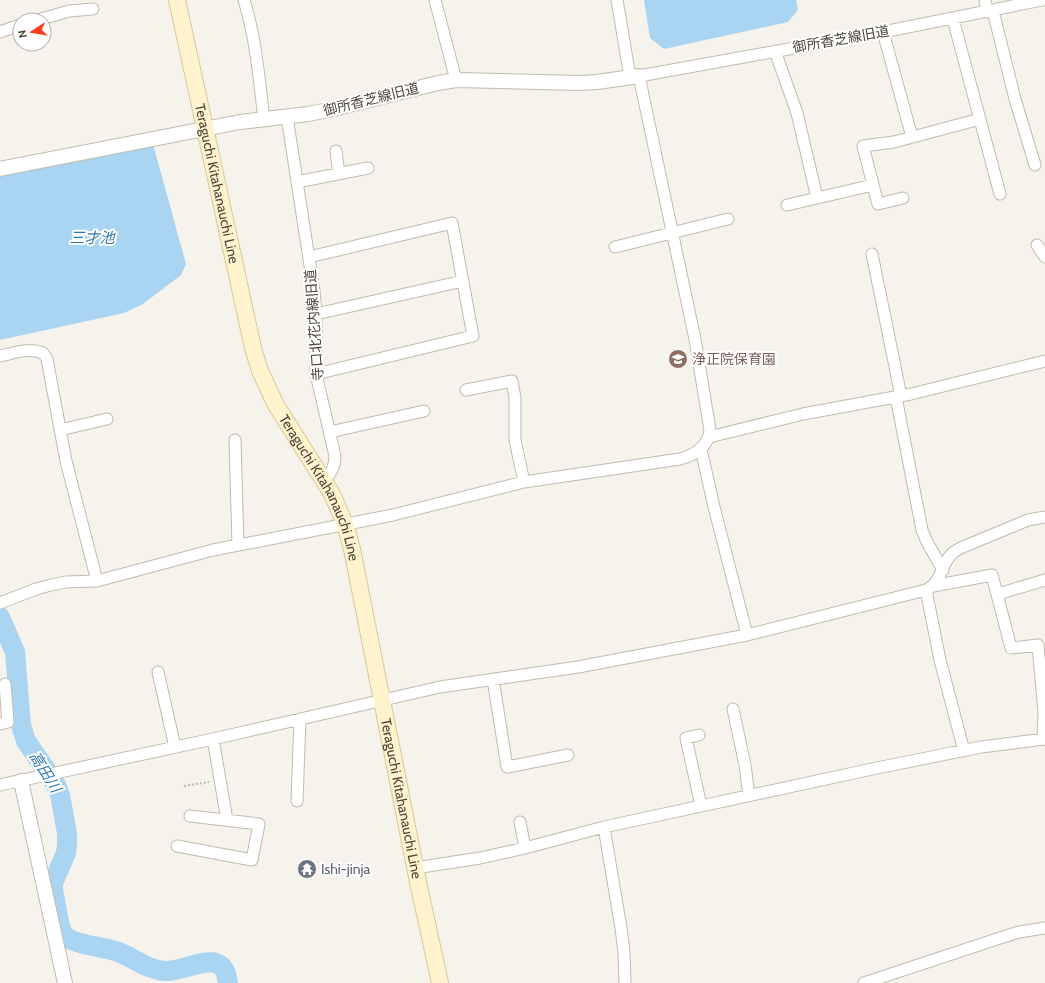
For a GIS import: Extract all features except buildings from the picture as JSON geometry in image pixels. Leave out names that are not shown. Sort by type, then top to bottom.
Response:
[{"type":"main road","name":"Teraguchi Kitahanauchi Line","points":[[176,0],[260,370],[276,405],[335,501],[345,524],[352,549],[415,868],[440,983]]},
{"type":"street","points":[[244,0],[250,21],[264,119]]},
{"type":"street","points":[[435,0],[456,80]]},
{"type":"street","points":[[0,603],[36,589],[51,585],[66,582],[97,581],[188,556],[393,515],[524,482],[680,459],[696,453],[706,443],[710,430],[701,372],[673,233],[616,0]]},
{"type":"street","points":[[985,0],[990,11],[1015,99],[1036,164]]},
{"type":"street","name":"御所香芝線旧道","points":[[0,169],[240,122],[287,117],[329,110],[438,83],[456,80],[579,83],[634,77],[884,32],[1042,0]]},
{"type":"street","points":[[52,16],[69,11],[93,9]]},
{"type":"street","points":[[953,18],[1000,194]]},
{"type":"street","points":[[0,32],[12,28]]},
{"type":"street","points":[[884,32],[912,137]]},
{"type":"street","points":[[775,51],[797,113],[817,198]]},
{"type":"street","name":"寺口北花内線旧道","points":[[287,117],[316,314],[316,374],[335,456],[333,470],[324,481]]},
{"type":"street","points":[[903,198],[878,204],[863,146],[894,142],[980,119]]},
{"type":"street","points":[[336,151],[340,174]]},
{"type":"street","points":[[297,182],[368,168]]},
{"type":"street","points":[[787,205],[873,184]]},
{"type":"street","points":[[615,247],[728,218]]},
{"type":"street","points":[[308,257],[452,223],[473,336],[316,374]]},
{"type":"street","points":[[1037,245],[1045,257]]},
{"type":"street","points":[[872,254],[922,530],[943,570]]},
{"type":"street","points":[[316,314],[463,281]]},
{"type":"street","points":[[0,356],[28,350],[36,350],[43,352],[47,359],[66,461],[97,581]]},
{"type":"street","points":[[709,437],[810,413],[898,397],[1045,361]]},
{"type":"street","points":[[466,390],[512,382],[515,398],[515,440],[524,482]]},
{"type":"street","points":[[330,432],[424,411]]},
{"type":"street","points":[[60,430],[107,419]]},
{"type":"street","points":[[235,440],[238,545]]},
{"type":"street","points":[[701,448],[714,507],[747,635]]},
{"type":"street","points":[[929,588],[938,580],[949,557],[963,547],[1028,520],[1045,517]]},
{"type":"street","points":[[0,785],[213,739],[440,687],[578,667],[747,635],[929,588],[992,576],[998,594],[1011,648],[1038,645],[1044,712],[1044,739],[964,751],[872,769],[604,827],[525,848],[480,858],[415,868]]},
{"type":"street","points":[[998,594],[1045,580]]},
{"type":"street","points":[[929,588],[940,660],[964,751]]},
{"type":"street","points":[[158,672],[176,747]]},
{"type":"street","points":[[493,679],[507,768],[568,755]]},
{"type":"street","points":[[0,724],[8,722],[5,684]]},
{"type":"street","points":[[733,709],[745,765],[749,796]]},
{"type":"street","points":[[297,801],[300,719]]},
{"type":"street","points":[[699,735],[686,738],[701,806]]},
{"type":"street","points":[[213,739],[227,820]]},
{"type":"street","points":[[22,781],[65,983]]},
{"type":"street","points":[[177,846],[252,860],[259,824],[190,816]]},
{"type":"street","points":[[520,822],[525,848]]},
{"type":"street","points":[[604,827],[621,928],[624,952],[625,983]]},
{"type":"street","points":[[864,983],[1019,932],[1045,928]]},
{"type":"path","points":[[184,786],[220,780]]},
{"type":"water","points":[[644,0],[796,0],[798,10],[788,22],[664,49],[650,38]]},
{"type":"water","name":"三才池","points":[[153,144],[186,264],[181,275],[143,304],[124,313],[0,340],[0,176],[17,171]]},
{"type":"waterway","name":"高田川","points":[[0,617],[15,652],[21,725],[26,741],[55,783],[60,795],[67,833],[67,844],[66,853],[53,883],[53,889],[59,921],[63,933],[69,939],[74,941],[121,953],[145,966],[158,970],[171,971],[198,964],[211,962],[216,963],[224,969],[228,983]]},
{"type":"place","name":"浄正院保育園","points":[[678,359]]},
{"type":"place","name":"Ishi-jinja","points":[[307,869]]}]
